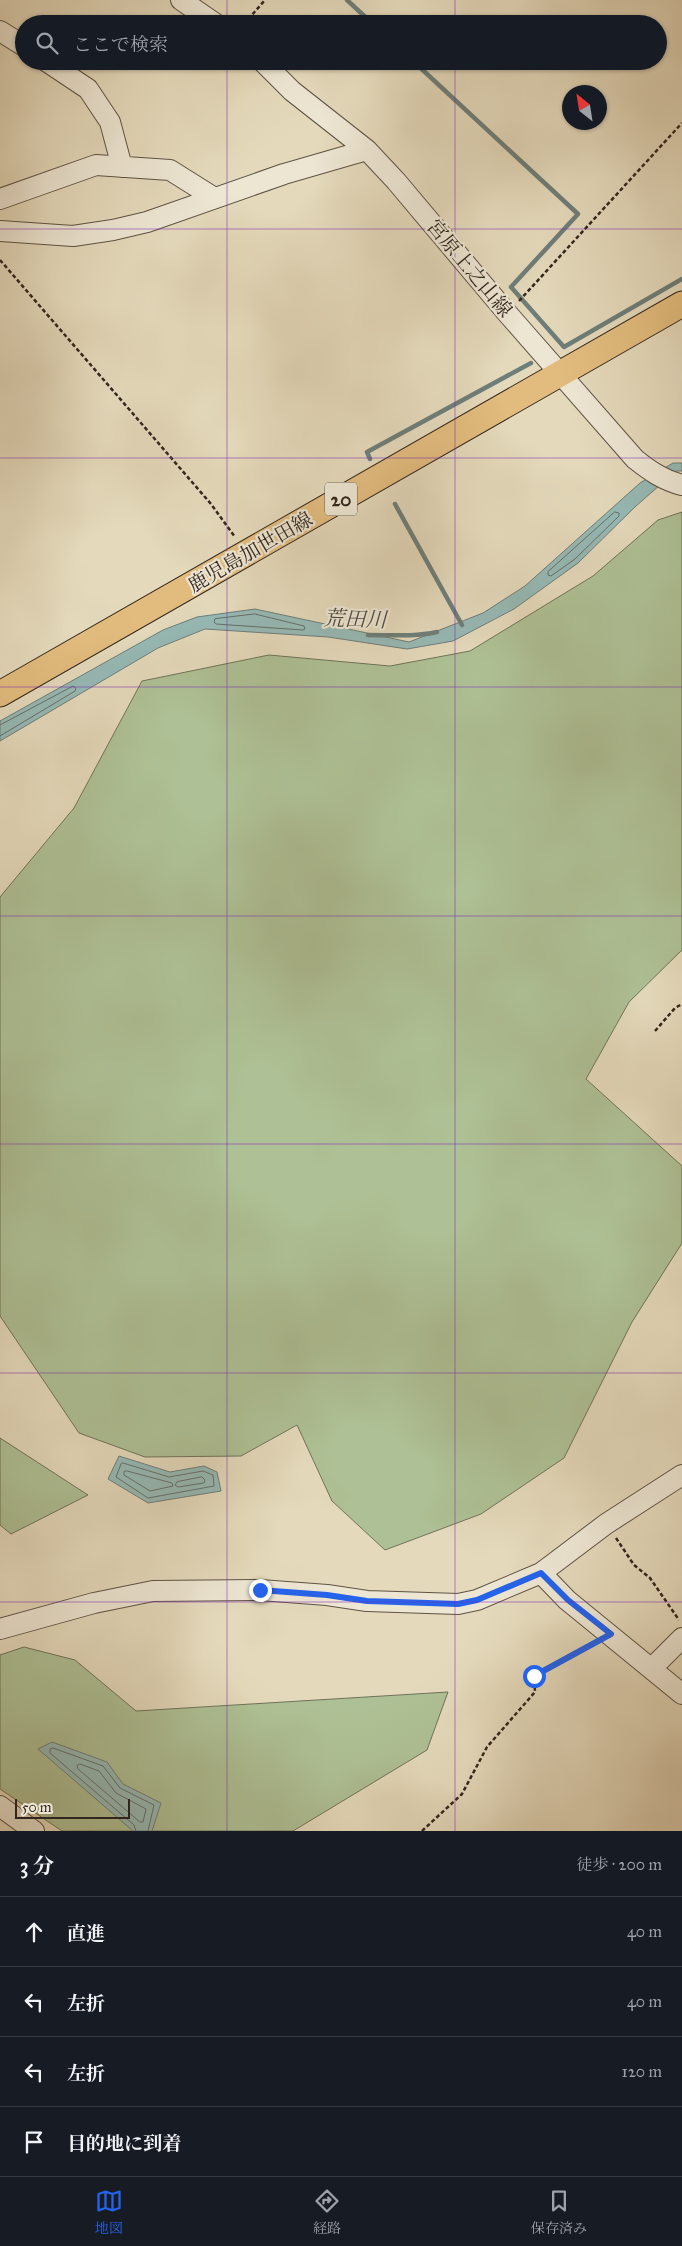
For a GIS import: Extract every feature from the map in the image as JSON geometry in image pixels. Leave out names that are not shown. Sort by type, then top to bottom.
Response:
[{"type":"main road","name":"鹿児島加世田線","points":[[0,694],[682,304]]},
{"type":"street","points":[[181,0],[203,15]]},
{"type":"street","points":[[0,31],[15,40]]},
{"type":"street","points":[[60,70],[88,89],[110,122],[122,167]]},
{"type":"street","name":"宮原上之山線","points":[[271,70],[292,91],[367,150],[396,181],[507,313],[635,459],[653,474],[676,484]]},
{"type":"street","points":[[0,231],[73,236],[113,230],[147,222],[213,198],[367,150]]},
{"type":"street","points":[[0,199],[96,165],[170,170],[213,198]]},
{"type":"street","points":[[0,1629],[94,1602],[153,1591],[260,1590],[327,1595],[367,1601],[458,1604],[477,1600],[541,1573],[606,1524],[682,1475]]},
{"type":"street","points":[[541,1573],[568,1600],[682,1694]]},
{"type":"street","points":[[652,1668],[682,1638]]},
{"type":"street","points":[[0,1806],[34,1831]]},
{"type":"path","points":[[252,15],[265,0]]},
{"type":"path","points":[[523,296],[682,123]]},
{"type":"path","points":[[0,260],[211,504],[233,532],[245,554]]},
{"type":"path","points":[[655,1031],[682,1004]]},
{"type":"path","points":[[606,1524],[634,1565],[650,1578],[682,1625]]},
{"type":"path","points":[[422,1831],[462,1794],[487,1748],[535,1692],[534,1676],[611,1634]]},
{"type":"green space","points":[[682,512],[682,950],[629,1002],[586,1079],[682,1166],[682,1243],[632,1322],[564,1458],[481,1514],[385,1550],[332,1501],[297,1425],[241,1456],[145,1457],[79,1433],[0,1316],[0,897],[74,808],[142,681],[269,655],[390,666],[470,651],[593,576],[658,520]]},
{"type":"green space","points":[[0,1438],[88,1495],[11,1534],[0,1525]]},
{"type":"green space","points":[[24,1647],[75,1660],[136,1711],[448,1692],[427,1750],[293,1831],[62,1831],[0,1789],[0,1655]]},
{"type":"water","points":[[673,463],[682,463],[682,471],[676,471],[636,506],[578,563],[514,609],[453,641],[407,649],[328,637],[205,629],[158,648],[0,741],[0,721],[163,630],[197,617],[255,609],[409,642],[483,613],[525,586],[640,483]]},
{"type":"water","points":[[119,1456],[170,1472],[204,1466],[217,1472],[221,1491],[148,1503],[108,1479]]},
{"type":"water","points":[[52,1742],[107,1762],[123,1784],[161,1803],[152,1831],[133,1831],[38,1749]]},
{"type":"waterway","points":[[347,0],[363,15]]},
{"type":"waterway","points":[[423,70],[578,214],[511,287],[564,347],[682,279]]},
{"type":"waterway","points":[[370,459],[367,452],[531,363]]},
{"type":"waterway","points":[[395,504],[462,625]]},
{"type":"waterway","name":"荒田川","points":[[368,635],[411,635],[437,632]]},
{"type":"route","points":[[260,1590],[327,1595],[367,1601],[458,1604],[477,1600],[541,1573],[588,1618],[611,1634],[534,1676]]}]
